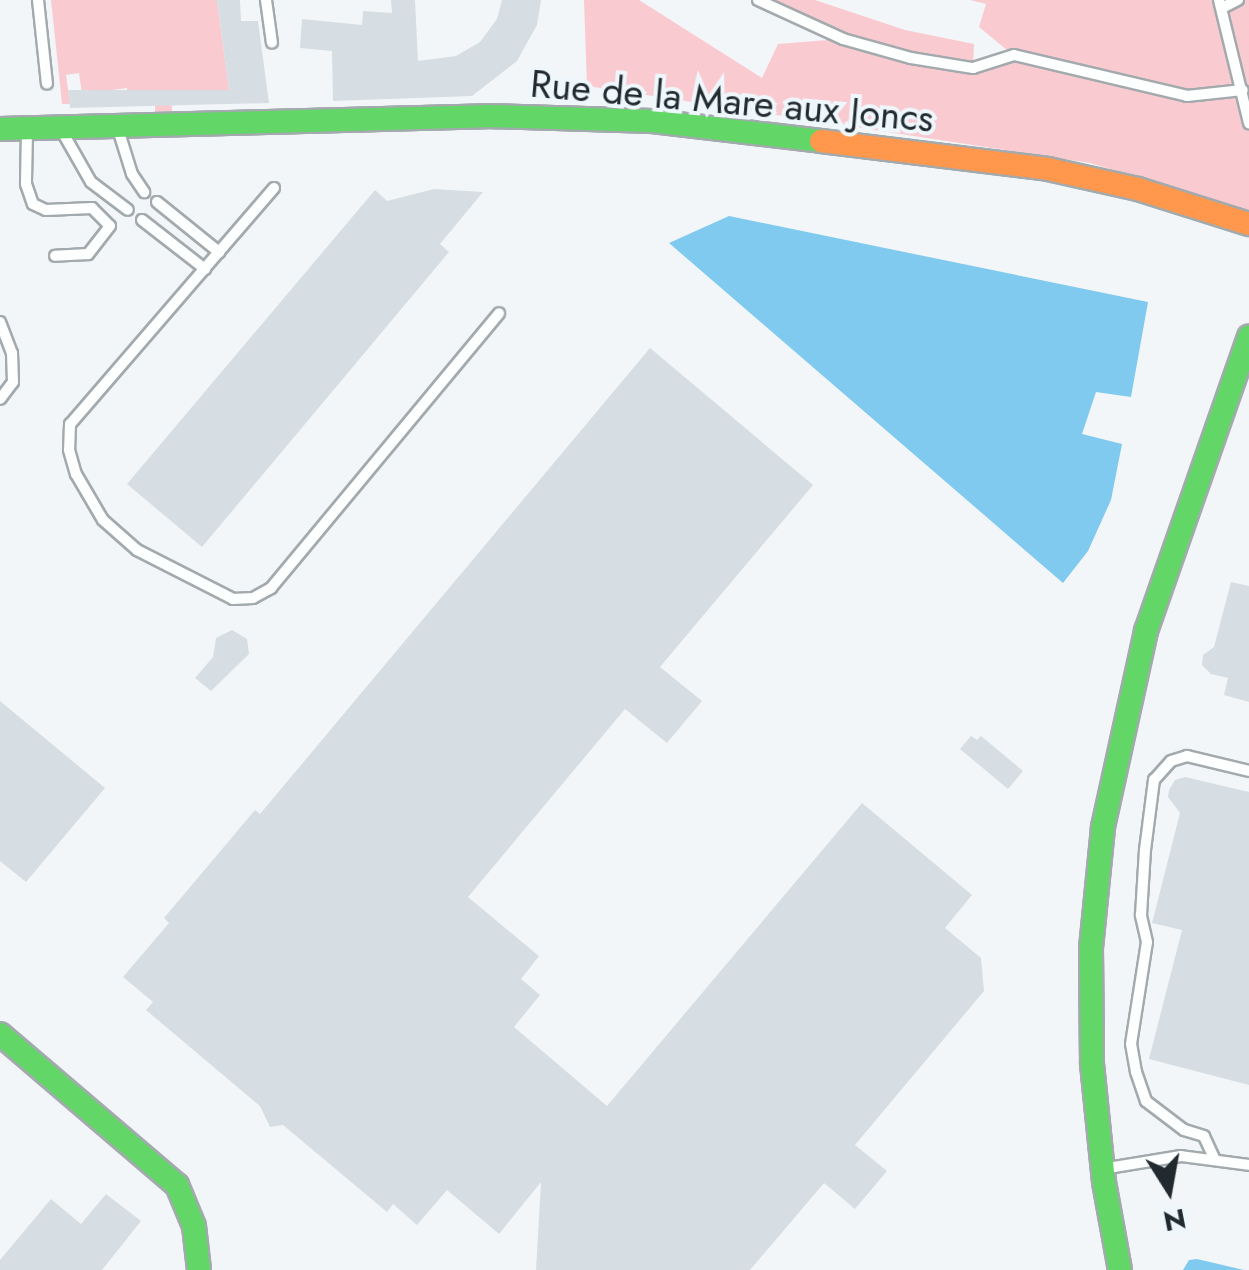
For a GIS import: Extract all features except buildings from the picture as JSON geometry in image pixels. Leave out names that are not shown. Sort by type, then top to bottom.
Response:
[{"type":"street","name":"Rue de la Mare aux Joncs","points":[[15,129],[502,116],[652,122],[1048,169],[1138,188],[1249,224]]},
{"type":"street","points":[[1120,1270],[1102,1170],[1092,1063],[1095,884],[1110,782],[1146,631],[1249,337]]},
{"type":"street","points":[[0,1034],[177,1185],[194,1226],[199,1270]]},
{"type":"lane","points":[[38,0],[47,84]]},
{"type":"lane","points":[[266,0],[272,43]]},
{"type":"lane","points":[[758,0],[843,39],[911,58],[973,68],[1014,55],[1186,96],[1243,90]]},
{"type":"lane","points":[[1238,0],[1220,4],[1249,123]]},
{"type":"lane","points":[[117,126],[132,174],[144,192]]},
{"type":"lane","points":[[60,128],[72,156],[91,182],[128,210]]},
{"type":"lane","points":[[15,129],[33,204],[46,210],[92,208],[110,226],[88,254],[55,256]]},
{"type":"lane","points":[[274,188],[70,424],[69,450],[76,474],[103,520],[136,550],[233,599],[253,598],[271,588],[498,313]]},
{"type":"lane","points":[[157,202],[219,252]]},
{"type":"lane","points":[[142,220],[204,269]]},
{"type":"lane","points":[[0,322],[12,353],[13,382],[0,399]]},
{"type":"lane","points":[[1214,1160],[1204,1136],[1184,1130],[1146,1101],[1136,1072],[1131,1044],[1147,942],[1141,915],[1145,850],[1154,780],[1171,760],[1188,756],[1249,771]]},
{"type":"lane","points":[[1102,1170],[1181,1156],[1249,1165]]},
{"type":"shaded area","points":[[51,0],[217,0],[229,90],[171,92],[172,111],[155,112],[155,93],[128,93],[127,88],[82,94],[79,73],[66,75],[70,104],[62,104]]},
{"type":"shaded area","points":[[584,0],[639,0],[762,78],[778,44],[840,39],[758,0],[815,0],[905,30],[974,44],[973,67],[1013,55],[979,27],[986,4],[970,0],[1249,0],[1249,211],[1090,163],[587,86]]},
{"type":"water","points":[[729,216],[1148,302],[1131,397],[1096,392],[1082,434],[1122,444],[1111,500],[1088,551],[1063,583],[669,243]]},
{"type":"water","points":[[1189,1260],[1244,1270],[1183,1270]]},
{"type":"traffic: fast","points":[[0,129],[487,116],[652,121],[821,141]]},
{"type":"traffic: fast","points":[[1120,1270],[1104,1182],[1092,1063],[1091,948],[1103,827],[1146,631],[1249,337]]},
{"type":"traffic: fast","points":[[0,1034],[177,1185],[194,1226],[199,1270]]},
{"type":"traffic: slow","points":[[821,141],[1048,169],[1138,189],[1249,224]]}]
